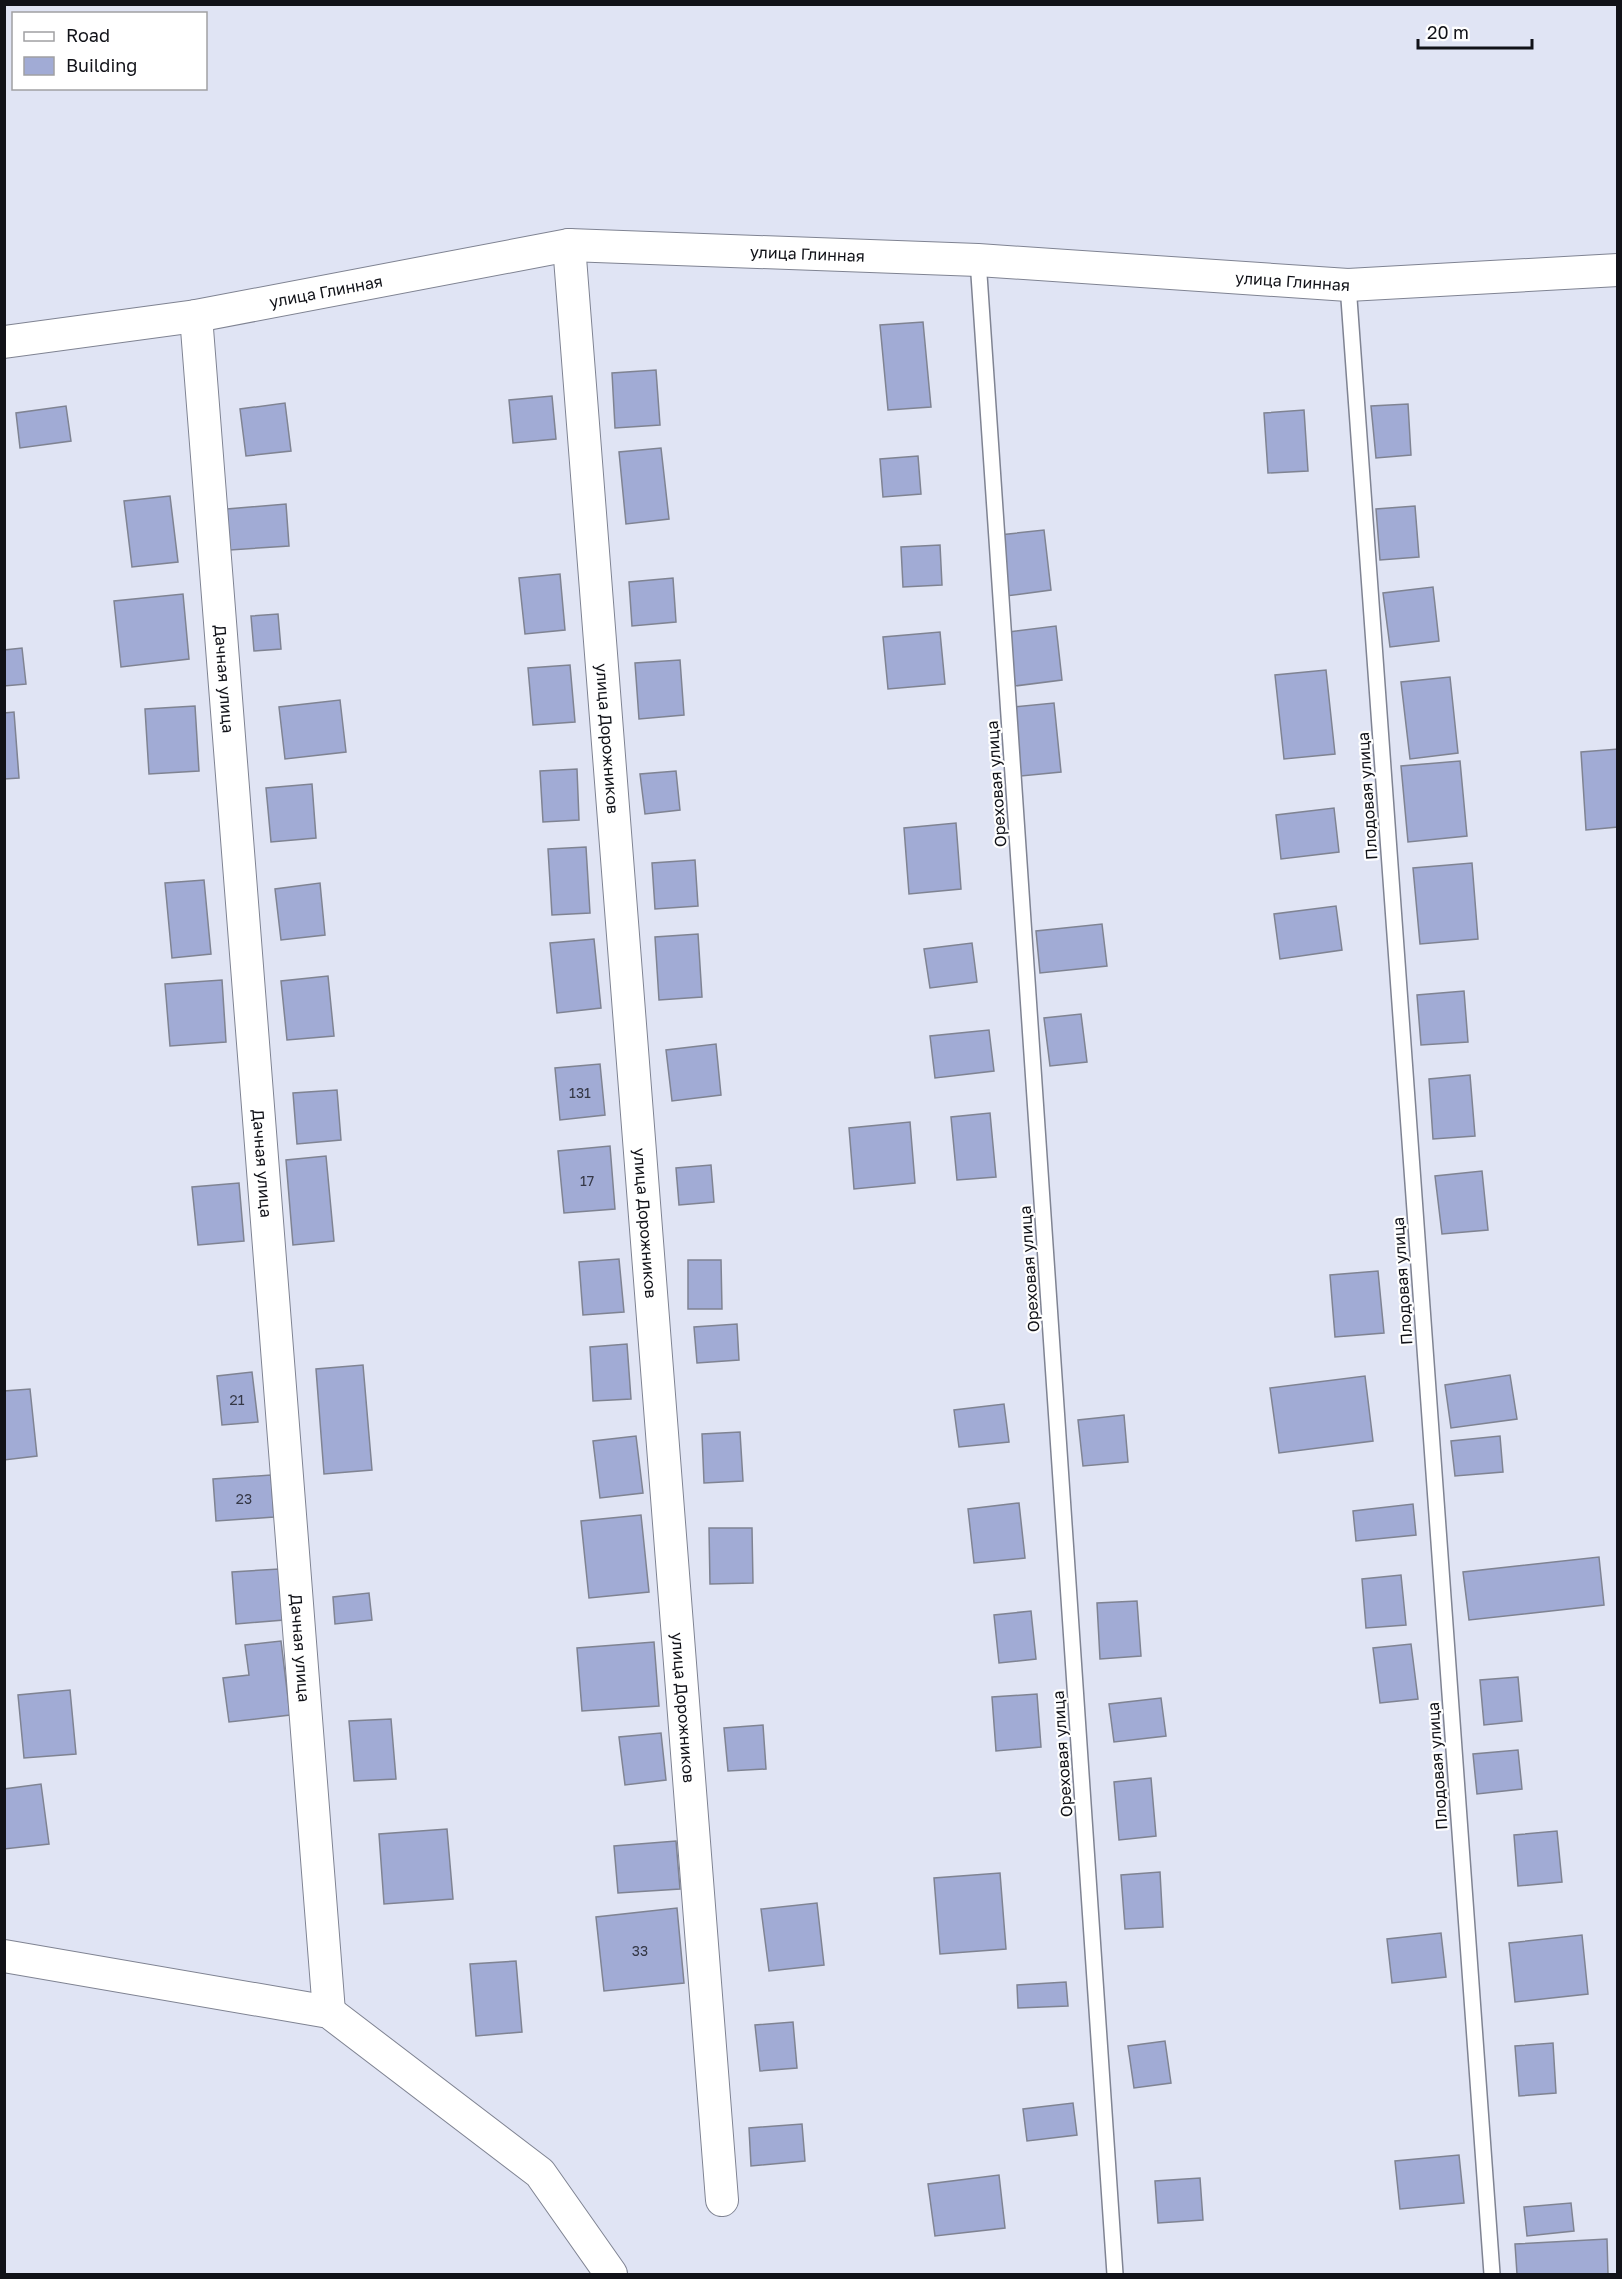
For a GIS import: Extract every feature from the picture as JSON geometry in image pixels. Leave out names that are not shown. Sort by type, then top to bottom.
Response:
[{"type":"street","name":"улица Глинная","points":[[4,342],[196,316],[570,245],[978,261],[1348,285],[1617,270]]},
{"type":"street","name":"улица Дорожников","points":[[570,245],[722,2200]]},
{"type":"street","name":"Дачная улица","points":[[196,316],[329,2012]]},
{"type":"street","points":[[4,1956],[329,2012],[540,2173],[611,2274]]},
{"type":"lane","name":"Ореховая улица","points":[[978,261],[1115,2274]]},
{"type":"lane","name":"Плодовая улица","points":[[1348,285],[1492,2274]]},
{"type":"building","points":[[923,322],[931,407],[888,410],[880,325]]},
{"type":"building","points":[[656,370],[660,425],[615,428],[612,373]]},
{"type":"building","points":[[552,396],[556,439],[513,443],[509,400]]},
{"type":"building","points":[[285,403],[291,451],[246,456],[240,409]]},
{"type":"building","points":[[1408,404],[1411,455],[1376,458],[1371,406]]},
{"type":"building","points":[[66,406],[71,441],[20,448],[16,413]]},
{"type":"building","points":[[1304,410],[1308,471],[1268,473],[1264,413]]},
{"type":"building","points":[[661,448],[669,519],[626,524],[619,452]]},
{"type":"building","points":[[918,456],[921,494],[883,497],[880,459]]},
{"type":"building","points":[[170,496],[178,562],[132,567],[124,501]]},
{"type":"building","points":[[286,504],[289,546],[230,550],[227,509]]},
{"type":"building","points":[[1415,506],[1419,557],[1380,560],[1376,509]]},
{"type":"building","points":[[1044,530],[1051,590],[1006,596],[999,535]]},
{"type":"building","points":[[940,545],[942,585],[903,587],[901,547]]},
{"type":"building","points":[[560,574],[565,630],[525,634],[519,578]]},
{"type":"building","points":[[673,578],[676,622],[632,626],[629,582]]},
{"type":"building","points":[[1433,587],[1439,641],[1390,647],[1383,593]]},
{"type":"building","points":[[183,594],[189,659],[121,667],[114,601]]},
{"type":"building","points":[[278,614],[281,649],[254,651],[251,616]]},
{"type":"building","points":[[1056,626],[1062,680],[1015,686],[1009,632]]},
{"type":"building","points":[[940,632],[945,684],[888,689],[883,637]]},
{"type":"building","points":[[22,648],[26,684],[4,686],[4,650]]},
{"type":"building","points":[[680,660],[684,715],[639,719],[635,663]]},
{"type":"building","points":[[570,665],[575,722],[533,725],[528,668]]},
{"type":"building","points":[[1326,670],[1335,754],[1284,759],[1275,675]]},
{"type":"building","points":[[1450,677],[1458,753],[1410,759],[1401,682]]},
{"type":"building","points":[[340,700],[346,752],[285,759],[279,707]]},
{"type":"building","points":[[1054,703],[1061,772],[1021,776],[1014,707]]},
{"type":"building","points":[[195,706],[199,771],[149,774],[145,709]]},
{"type":"building","points":[[14,712],[19,778],[4,779],[4,713]]},
{"type":"building","points":[[1618,749],[1618,827],[1586,830],[1581,752]]},
{"type":"building","points":[[1460,761],[1467,836],[1408,842],[1401,766]]},
{"type":"building","points":[[577,769],[579,820],[543,822],[540,771]]},
{"type":"building","points":[[676,771],[680,810],[645,814],[640,774]]},
{"type":"building","points":[[312,784],[316,838],[271,842],[266,788]]},
{"type":"building","points":[[1334,808],[1339,852],[1281,859],[1276,815]]},
{"type":"building","points":[[956,823],[961,889],[909,894],[904,828]]},
{"type":"building","points":[[586,847],[590,913],[552,915],[548,849]]},
{"type":"building","points":[[695,860],[698,906],[655,909],[652,863]]},
{"type":"building","points":[[1472,863],[1478,939],[1420,944],[1413,868]]},
{"type":"building","points":[[204,880],[211,954],[172,958],[165,883]]},
{"type":"building","points":[[320,883],[325,935],[281,940],[275,889]]},
{"type":"building","points":[[1336,906],[1342,950],[1280,959],[1274,914]]},
{"type":"building","points":[[1102,924],[1107,966],[1040,973],[1036,931]]},
{"type":"building","points":[[698,934],[702,997],[659,1000],[655,937]]},
{"type":"building","points":[[594,939],[601,1008],[557,1013],[550,943]]},
{"type":"building","points":[[972,943],[977,982],[930,988],[924,949]]},
{"type":"building","points":[[328,976],[334,1036],[287,1040],[281,981]]},
{"type":"building","points":[[222,980],[226,1042],[170,1046],[165,984]]},
{"type":"building","points":[[1464,991],[1468,1042],[1421,1045],[1417,995]]},
{"type":"building","points":[[1081,1014],[1087,1062],[1050,1066],[1044,1018]]},
{"type":"building","points":[[989,1030],[994,1071],[935,1078],[930,1036]]},
{"type":"building","points":[[716,1044],[721,1095],[672,1101],[666,1050]]},
{"type":"building","points":[[600,1064],[605,1115],[560,1120],[555,1068]]},
{"type":"building","points":[[1470,1075],[1475,1136],[1433,1139],[1429,1079]]},
{"type":"building","points":[[337,1090],[341,1140],[297,1144],[293,1093]]},
{"type":"building","points":[[990,1113],[996,1177],[957,1180],[951,1117]]},
{"type":"building","points":[[910,1122],[915,1183],[854,1189],[849,1128]]},
{"type":"building","points":[[610,1146],[615,1209],[564,1213],[558,1151]]},
{"type":"building","points":[[326,1156],[334,1241],[293,1245],[286,1160]]},
{"type":"building","points":[[711,1165],[714,1202],[679,1205],[676,1168]]},
{"type":"building","points":[[1482,1171],[1488,1230],[1442,1234],[1435,1176]]},
{"type":"building","points":[[239,1183],[244,1241],[198,1245],[192,1187]]},
{"type":"building","points":[[619,1259],[624,1312],[583,1315],[579,1262]]},
{"type":"building","points":[[688,1260],[721,1260],[722,1309],[688,1309]]},
{"type":"building","points":[[1378,1271],[1384,1333],[1335,1337],[1330,1275]]},
{"type":"building","points":[[737,1324],[739,1360],[697,1363],[694,1327]]},
{"type":"building","points":[[627,1344],[631,1399],[593,1401],[590,1347]]},
{"type":"building","points":[[363,1365],[372,1470],[324,1474],[316,1369]]},
{"type":"building","points":[[252,1372],[258,1422],[222,1425],[217,1376]]},
{"type":"building","points":[[1510,1375],[1517,1419],[1451,1428],[1445,1385]]},
{"type":"building","points":[[1365,1376],[1373,1441],[1279,1453],[1270,1388]]},
{"type":"building","points":[[30,1389],[37,1456],[4,1460],[4,1391]]},
{"type":"building","points":[[1004,1404],[1009,1442],[959,1447],[954,1410]]},
{"type":"building","points":[[1124,1415],[1128,1462],[1083,1466],[1078,1420]]},
{"type":"building","points":[[740,1432],[743,1481],[704,1483],[702,1434]]},
{"type":"building","points":[[636,1436],[643,1493],[600,1498],[593,1441]]},
{"type":"building","points":[[1500,1436],[1503,1472],[1455,1476],[1451,1441]]},
{"type":"building","points":[[271,1475],[274,1517],[216,1521],[213,1479]]},
{"type":"building","points":[[1019,1503],[1025,1558],[974,1563],[968,1509]]},
{"type":"building","points":[[1413,1504],[1416,1535],[1356,1541],[1353,1511]]},
{"type":"building","points":[[641,1515],[649,1592],[589,1598],[581,1521]]},
{"type":"building","points":[[709,1528],[752,1528],[753,1583],[710,1584]]},
{"type":"building","points":[[1599,1557],[1604,1605],[1469,1620],[1463,1572]]},
{"type":"building","points":[[279,1569],[284,1620],[236,1624],[232,1572]]},
{"type":"building","points":[[1401,1575],[1406,1625],[1366,1628],[1362,1579]]},
{"type":"building","points":[[369,1593],[372,1620],[335,1624],[333,1597]]},
{"type":"building","points":[[1137,1601],[1141,1656],[1100,1659],[1097,1603]]},
{"type":"building","points":[[1031,1611],[1036,1659],[999,1663],[994,1615]]},
{"type":"building","points":[[281,1641],[290,1715],[229,1722],[223,1678],[249,1675],[245,1645]]},
{"type":"building","points":[[654,1642],[659,1706],[582,1711],[577,1648]]},
{"type":"building","points":[[1411,1644],[1418,1699],[1380,1703],[1373,1648]]},
{"type":"building","points":[[1518,1677],[1522,1721],[1484,1725],[1480,1680]]},
{"type":"building","points":[[70,1690],[76,1754],[24,1758],[18,1695]]},
{"type":"building","points":[[1037,1694],[1041,1747],[996,1751],[992,1697]]},
{"type":"building","points":[[1161,1698],[1166,1736],[1114,1742],[1109,1704]]},
{"type":"building","points":[[391,1719],[396,1779],[354,1781],[349,1721]]},
{"type":"building","points":[[763,1725],[766,1769],[728,1771],[724,1728]]},
{"type":"building","points":[[661,1733],[666,1780],[625,1785],[619,1737]]},
{"type":"building","points":[[1518,1750],[1522,1789],[1477,1794],[1473,1754]]},
{"type":"building","points":[[1151,1778],[1156,1836],[1119,1840],[1114,1782]]},
{"type":"building","points":[[41,1784],[49,1844],[4,1849],[4,1789]]},
{"type":"building","points":[[447,1829],[453,1899],[384,1904],[379,1834]]},
{"type":"building","points":[[1557,1831],[1562,1882],[1518,1886],[1514,1835]]},
{"type":"building","points":[[676,1841],[680,1889],[618,1893],[614,1846]]},
{"type":"building","points":[[1160,1872],[1163,1927],[1125,1929],[1121,1875]]},
{"type":"building","points":[[1000,1873],[1006,1949],[940,1954],[934,1878]]},
{"type":"building","points":[[817,1903],[824,1965],[769,1971],[761,1909]]},
{"type":"building","points":[[677,1908],[684,1983],[604,1991],[596,1917]]},
{"type":"building","points":[[1441,1933],[1446,1977],[1392,1983],[1387,1939]]},
{"type":"building","points":[[1582,1935],[1588,1994],[1515,2002],[1509,1943]]},
{"type":"building","points":[[516,1961],[522,2032],[476,2036],[470,1964]]},
{"type":"building","points":[[1066,1982],[1068,2006],[1018,2008],[1017,1985]]},
{"type":"building","points":[[793,2022],[797,2068],[760,2071],[755,2025]]},
{"type":"building","points":[[1165,2041],[1171,2083],[1134,2088],[1128,2046]]},
{"type":"building","points":[[1553,2043],[1556,2093],[1519,2096],[1515,2046]]},
{"type":"building","points":[[1073,2103],[1077,2135],[1027,2141],[1023,2109]]},
{"type":"building","points":[[802,2124],[805,2161],[751,2166],[749,2128]]},
{"type":"building","points":[[1459,2155],[1464,2203],[1400,2209],[1395,2161]]},
{"type":"building","points":[[999,2175],[1005,2228],[935,2236],[928,2184]]},
{"type":"building","points":[[1200,2178],[1203,2220],[1158,2223],[1155,2181]]},
{"type":"building","points":[[1571,2203],[1574,2231],[1527,2236],[1524,2207]]},
{"type":"building","points":[[1607,2239],[1608,2274],[1517,2274],[1515,2244]]}]
